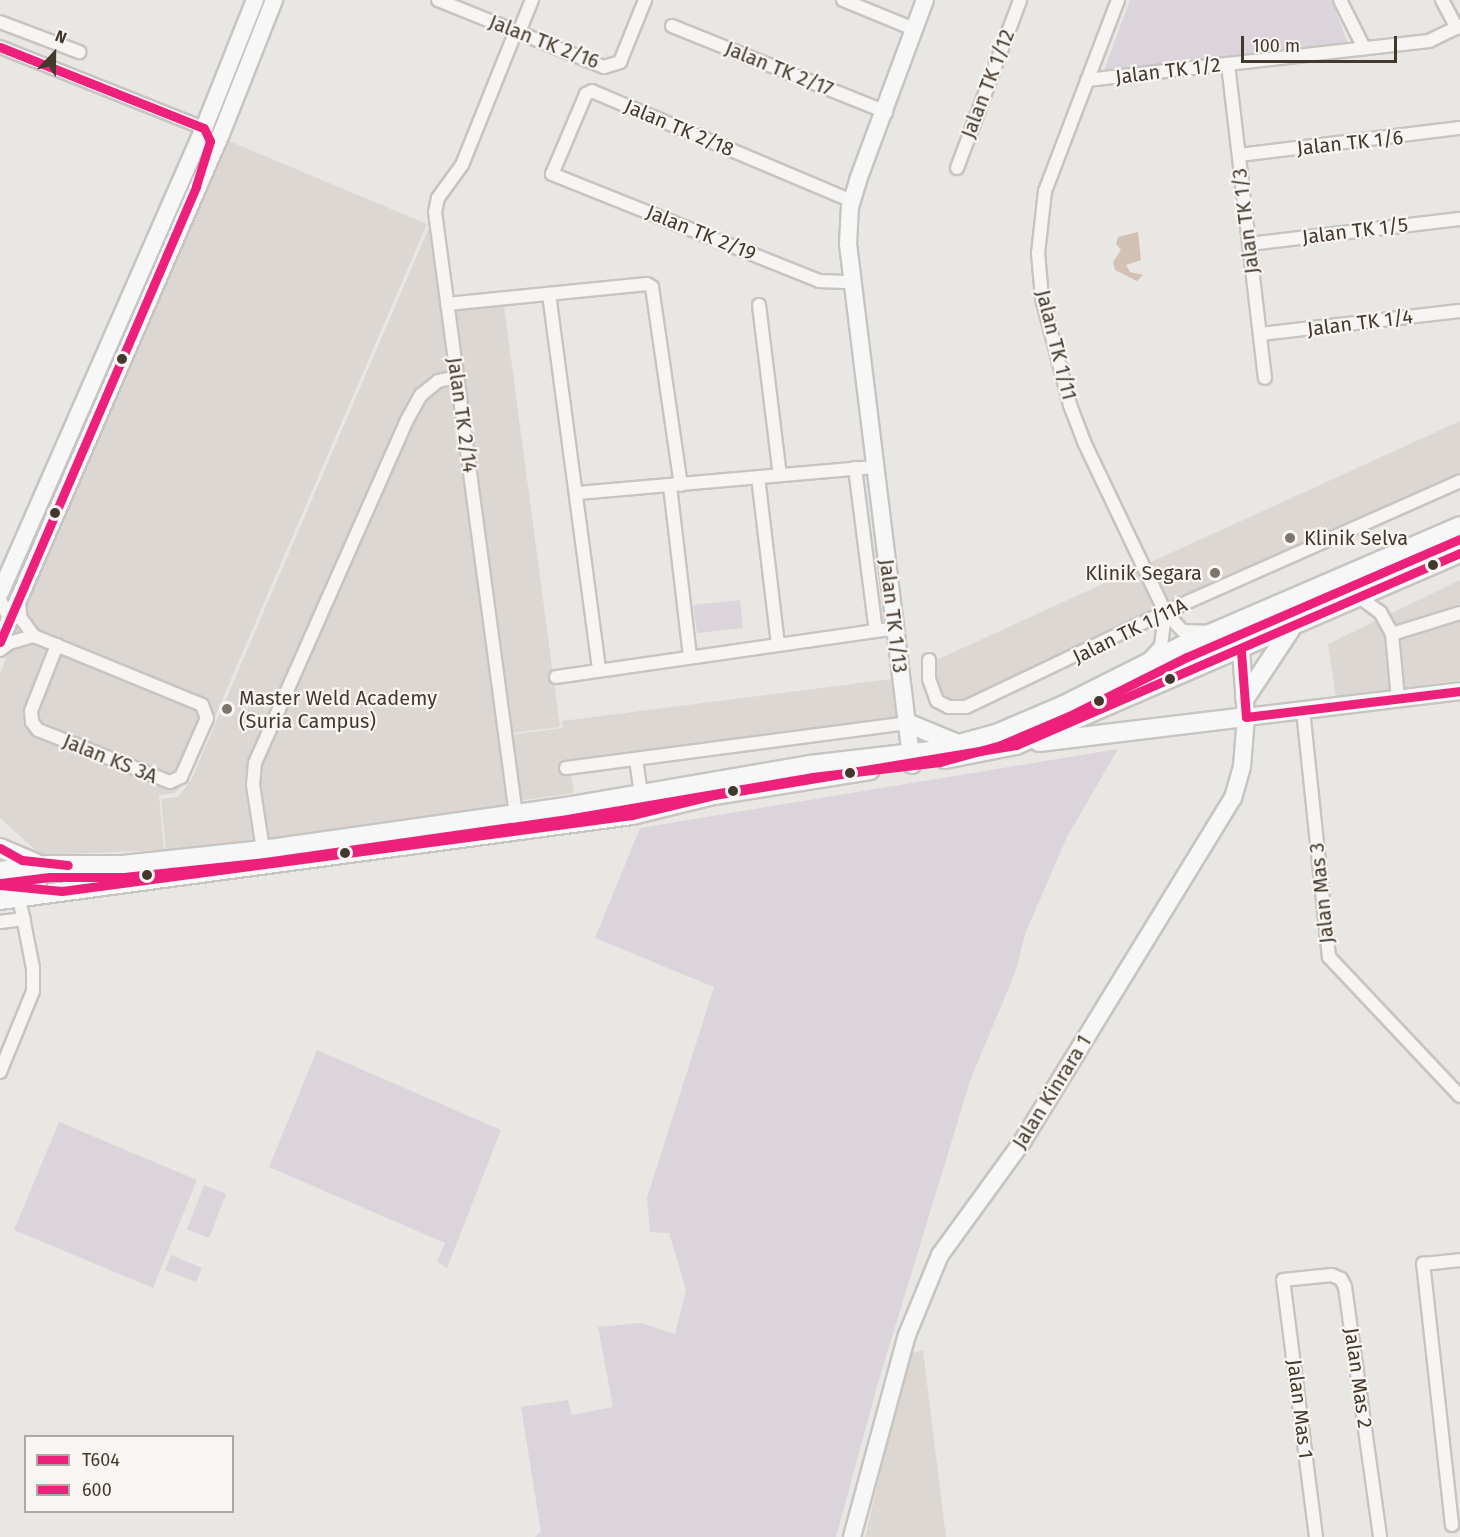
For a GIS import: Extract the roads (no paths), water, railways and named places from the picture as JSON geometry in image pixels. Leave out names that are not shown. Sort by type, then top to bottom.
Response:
[{"type":"main road","points":[[996,734],[1215,632],[1460,526]]},
{"type":"main road","points":[[1016,745],[1241,651],[1460,553]]},
{"type":"main road","points":[[1241,651],[1252,632],[1318,597],[1351,572]]},
{"type":"main road","points":[[1245,698],[1291,628]]},
{"type":"main road","points":[[0,871],[49,865],[123,865],[263,850],[516,815],[810,765],[911,759],[996,734],[1031,728],[1073,712],[1198,652],[1222,648],[1241,651]]},
{"type":"main road","points":[[0,900],[632,815],[725,793],[911,759],[1246,717]]},
{"type":"main road","points":[[907,723],[958,744]]},
{"type":"main road","points":[[0,848],[22,860],[49,865]]},
{"type":"main road","points":[[0,885],[62,891]]},
{"type":"street","points":[[9,618],[0,596],[204,128],[255,0]]},
{"type":"street","points":[[0,642],[274,0]]},
{"type":"street","name":"Jalan TK 2/14","points":[[516,815],[435,212],[438,198],[458,173],[532,0]]},
{"type":"street","name":"Jalan TK 2/16","points":[[444,1],[604,67],[614,67],[620,62],[645,0]]},
{"type":"street","points":[[843,0],[914,29]]},
{"type":"street","name":"Jalan TK 1/13","points":[[911,759],[848,244],[852,201],[925,0]]},
{"type":"street","name":"Jalan TK 1/12","points":[[957,168],[1020,0]]},
{"type":"street","name":"Jalan TK 1/11","points":[[1118,0],[1045,191],[1038,253],[1043,305],[1070,405],[1103,483],[1166,612]]},
{"type":"street","points":[[1340,0],[1364,48]]},
{"type":"street","points":[[1442,0],[1458,27]]},
{"type":"street","points":[[0,22],[79,52]]},
{"type":"street","name":"Jalan TK 2/17","points":[[672,26],[886,112]]},
{"type":"street","name":"Jalan TK 1/2","points":[[1087,80],[1429,41],[1458,27]]},
{"type":"street","points":[[0,47],[204,128],[210,141],[195,186]]},
{"type":"street","points":[[204,128],[223,112],[251,57]]},
{"type":"street","name":"Jalan TK 1/3","points":[[1228,64],[1265,378]]},
{"type":"street","name":"Jalan TK 2/18","points":[[552,174],[586,94],[592,91],[852,201]]},
{"type":"street","name":"Jalan TK 1/6","points":[[1239,155],[1460,128]]},
{"type":"street","name":"Jalan TK 2/19","points":[[552,174],[819,281],[852,282]]},
{"type":"street","name":"Jalan TK 1/5","points":[[1249,244],[1460,219]]},
{"type":"street","points":[[447,304],[647,284],[655,291],[690,656]]},
{"type":"street","points":[[549,294],[578,493],[598,669]]},
{"type":"street","points":[[759,305],[780,475]]},
{"type":"street","name":"Jalan TK 1/4","points":[[1260,334],[1460,311]]},
{"type":"street","points":[[263,850],[253,785],[255,763],[407,420],[421,395],[438,381],[457,377]]},
{"type":"street","points":[[578,493],[874,466]]},
{"type":"street","points":[[855,468],[876,631]]},
{"type":"street","points":[[758,477],[778,644]]},
{"type":"street","name":"Jalan TK 1/11A","points":[[929,660],[929,679],[937,701],[949,707],[966,707],[1166,612],[1460,481]]},
{"type":"street","points":[[0,596],[20,592]]},
{"type":"street","points":[[0,650],[9,643],[34,636],[20,617],[20,592]]},
{"type":"street","points":[[1359,597],[1380,612],[1392,634],[1398,699]]},
{"type":"street","points":[[1166,612],[1183,631],[1215,632]]},
{"type":"street","points":[[1143,665],[1161,645],[1166,612]]},
{"type":"street","points":[[1392,634],[1460,613]]},
{"type":"street","points":[[556,677],[598,669],[895,628]]},
{"type":"street","name":"Jalan KS 3A","points":[[34,636],[57,645],[202,705],[207,718],[181,777],[171,782],[38,730],[32,722],[31,711],[57,645]]},
{"type":"street","name":"Jalan Kinrara 1","points":[[852,1537],[907,1335],[940,1255],[1022,1142],[1224,815],[1242,766],[1246,717],[1241,651]]},
{"type":"street","points":[[1246,717],[1460,691]]},
{"type":"street","name":"Jalan Mas 3","points":[[1303,710],[1329,957],[1460,1096]]},
{"type":"street","points":[[566,768],[907,723]]},
{"type":"street","points":[[636,759],[641,795]]},
{"type":"street","points":[[0,1072],[33,991],[33,968],[19,897]]},
{"type":"street","points":[[0,922],[24,919]]},
{"type":"street","points":[[1452,1525],[1423,1264],[1460,1260]]},
{"type":"street","name":"Jalan Mas 2","points":[[1283,1280],[1332,1275],[1344,1282],[1380,1537]]},
{"type":"street","name":"Jalan Mas 1","points":[[1283,1280],[1316,1537]]},
{"type":"place","name":"Klinik Selva","points":[[1290,538]]},
{"type":"place","name":"Klinik Segara","points":[[1215,573]]},
{"type":"place","name":"Master Weld Academy (Suria Campus)","points":[[227,709]]}]
